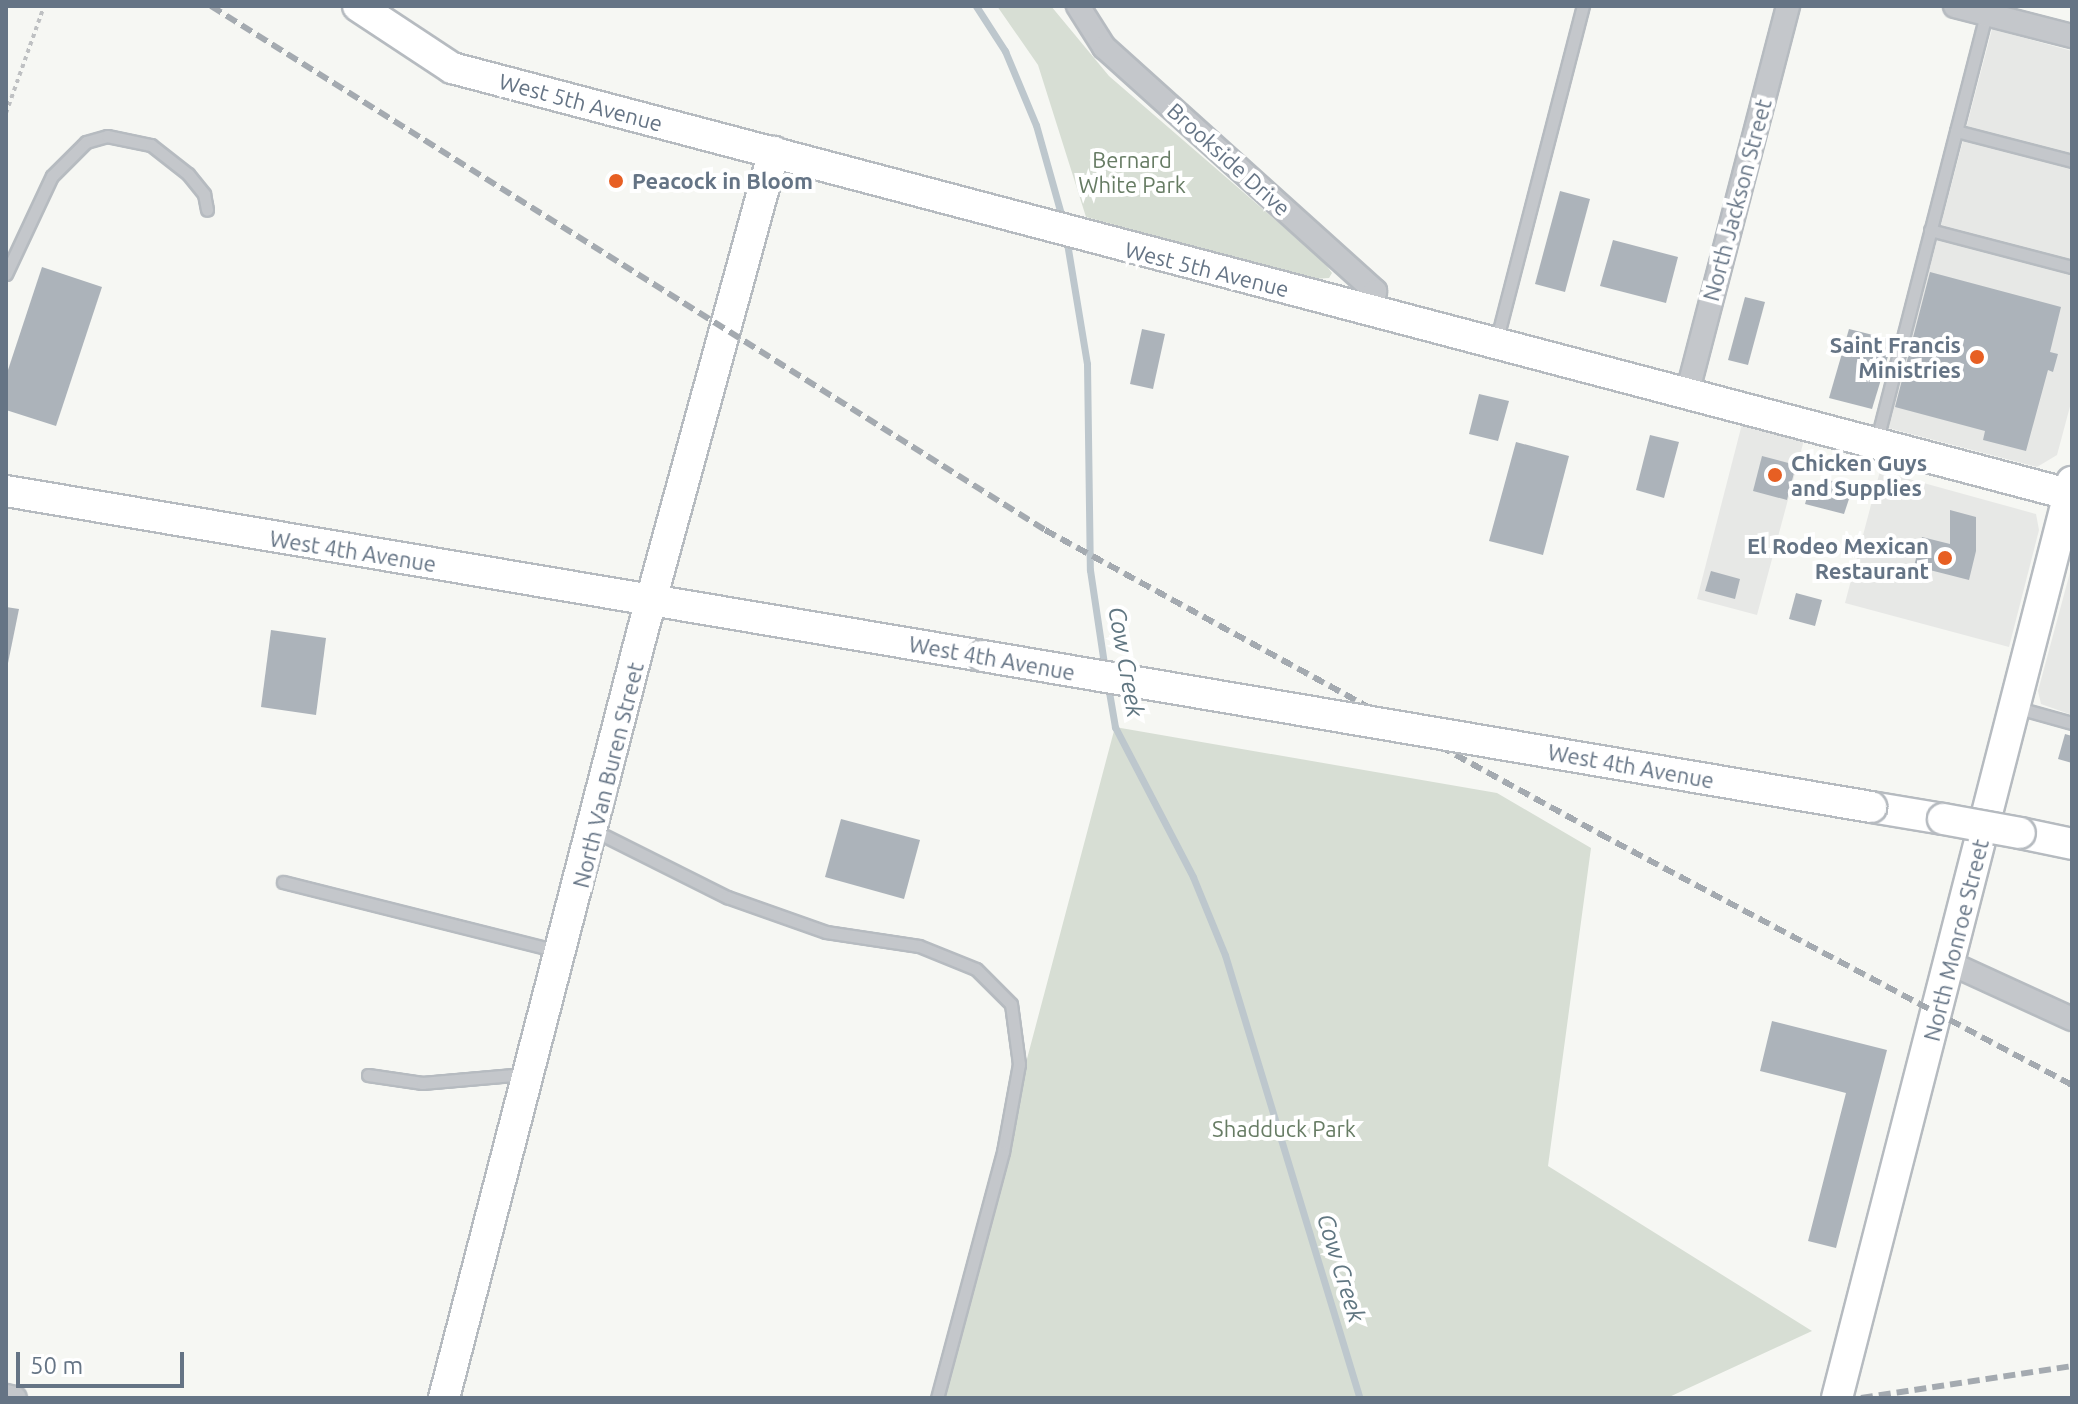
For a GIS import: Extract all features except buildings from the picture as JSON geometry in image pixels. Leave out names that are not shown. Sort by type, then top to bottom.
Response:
[{"type":"street","name":"West 5th Avenue","points":[[358,6],[452,68],[774,152],[1019,221],[1876,443],[2071,490]]},
{"type":"street","name":"Brookside Drive","points":[[1078,6],[1104,47],[1375,291],[1371,311]]},
{"type":"street","name":"North Jackson Street","points":[[1687,394],[1788,6]]},
{"type":"street","points":[[1955,6],[1987,10],[2072,36]]},
{"type":"street","name":"North Van Buren Street","points":[[444,1398],[652,601],[774,152]]},
{"type":"street","name":"North Monroe Street","points":[[1837,1398],[2071,490]]},
{"type":"street","name":"West 4th Avenue","points":[[6,491],[1943,819],[2072,844]]},
{"type":"street","points":[[1950,963],[2072,1019]]},
{"type":"street","points":[[6,1396],[15,1398]]},
{"type":"lane","points":[[1496,344],[1583,6]]},
{"type":"lane","points":[[1876,443],[1987,10]]},
{"type":"lane","points":[[1956,131],[2072,161]]},
{"type":"lane","points":[[6,274],[52,176],[86,142],[107,136],[151,145],[188,174],[204,194],[207,210]]},
{"type":"lane","points":[[1930,230],[2072,267]]},
{"type":"lane","points":[[2013,707],[2072,723]]},
{"type":"lane","points":[[594,831],[727,897],[826,932],[919,946],[976,969],[1011,1004],[1019,1064],[1008,1123],[937,1398]]},
{"type":"lane","points":[[283,882],[562,952]]},
{"type":"lane","points":[[368,1075],[422,1083],[530,1074]]},
{"type":"path","points":[[6,113],[44,6]]},
{"type":"shaded area","points":[[1992,29],[2072,51],[2072,399],[2057,455],[2037,467],[1888,428]]},
{"type":"shaded area","points":[[1742,424],[1804,440],[1757,615],[1697,599]]},
{"type":"shaded area","points":[[1880,471],[2036,514],[2039,530],[2009,647],[1845,603]]},
{"type":"shaded area","points":[[2072,565],[2072,715],[2041,704],[2038,691]]},
{"type":"green space","name":"Bernard White Park","points":[[997,6],[1051,6],[1109,76],[1323,261],[1332,273],[1329,278],[1314,279],[1086,217],[1038,65]]},
{"type":"green space","name":"Shadduck Park","points":[[1115,727],[1497,793],[1591,848],[1548,1166],[1812,1331],[1667,1398],[937,1398]]},
{"type":"waterway","name":"Cow Creek","points":[[976,6],[1005,51],[1036,125],[1063,221]]},
{"type":"waterway","name":"Cow Creek","points":[[1066,237],[1087,364],[1090,570],[1105,670]]},
{"type":"waterway","name":"Cow Creek","points":[[1108,686],[1115,727],[1193,877],[1225,955],[1360,1398]]},
{"type":"railway","points":[[211,6],[1045,530],[1600,834],[2072,1085]]},
{"type":"railway","points":[[1861,1398],[2072,1366]]},
{"type":"place","name":"Peacock in Bloom","points":[[616,181]]},
{"type":"place","name":"Saint Francis Ministries","points":[[1977,357]]},
{"type":"place","name":"Chicken Guys and Supplies","points":[[1775,475]]},
{"type":"place","name":"El Rodeo Mexican Restaurant","points":[[1945,558]]}]
